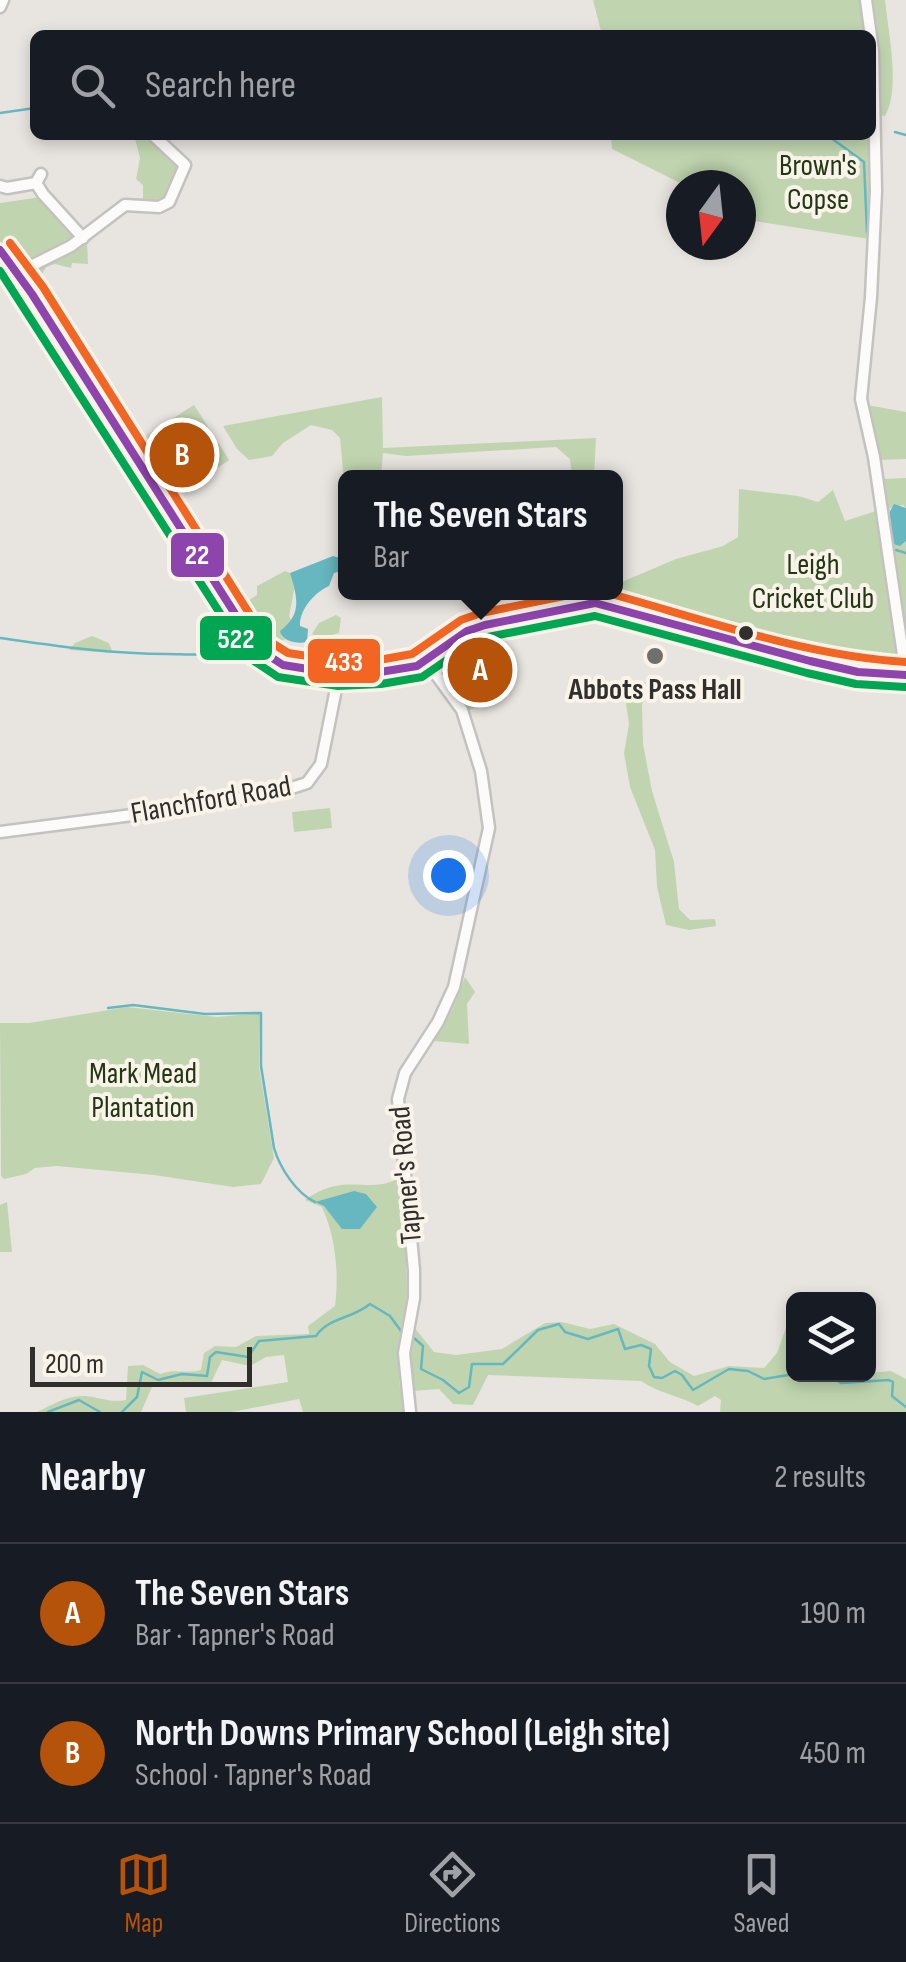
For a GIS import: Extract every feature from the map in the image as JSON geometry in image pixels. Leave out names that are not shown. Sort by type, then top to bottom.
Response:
[{"type":"street","points":[[866,0],[870,30]]},
{"type":"street","points":[[17,272],[82,238],[125,205],[159,207],[172,198],[185,165],[158,140]]},
{"type":"street","points":[[0,250],[260,650],[283,665],[338,674],[390,671],[427,662],[470,630],[544,610],[596,602],[810,661],[871,674],[906,675],[874,457],[861,399],[875,230],[874,140]]},
{"type":"street","points":[[1,191],[38,178],[42,194],[82,238]]},
{"type":"street","name":"Tapner's Road","points":[[410,1412],[404,1354],[414,1298],[414,1270],[398,1099],[405,1073],[438,1022],[454,987],[489,828],[487,796],[462,710],[427,662]]},
{"type":"street","name":"Flanchford Road","points":[[0,832],[198,806],[279,792],[307,783],[321,764],[338,674]]},
{"type":"shaded area","points":[[194,405],[229,460],[169,501],[131,445]]},
{"type":"green space","points":[[593,0],[861,0],[867,30],[601,30]]},
{"type":"green space","points":[[870,0],[885,0],[893,76],[885,116],[877,110]]},
{"type":"green space","points":[[135,140],[152,140],[181,167],[169,196],[161,204],[143,203],[143,185],[136,179],[140,158]]},
{"type":"green space","name":"Brown's Copse","points":[[611,140],[869,140],[869,239],[756,221],[756,170],[666,170],[666,176],[612,149]]},
{"type":"green space","points":[[41,197],[71,229],[72,239],[21,265],[0,241],[0,203]]},
{"type":"green space","points":[[87,241],[88,264],[46,267],[40,278],[45,285],[35,291],[28,279],[30,271]]},
{"type":"green space","points":[[382,397],[383,448],[596,438],[594,470],[571,470],[570,459],[556,447],[406,456],[383,453],[382,470],[343,470],[340,438],[332,430],[311,425],[283,443],[272,456],[249,460],[223,426]]},
{"type":"green space","points":[[194,405],[229,460],[169,501],[135,451],[149,446],[158,460],[164,457],[175,473],[189,470],[161,426]]},
{"type":"green space","points":[[867,405],[906,412],[906,459],[880,460]]},
{"type":"green space","points":[[906,478],[906,508],[890,508],[889,513],[883,479]]},
{"type":"green space","name":"Leigh Cricket Club","points":[[739,489],[818,502],[833,490],[845,521],[876,511],[898,663],[894,668],[833,661],[622,601],[623,581],[738,537]]},
{"type":"green space","points":[[906,541],[906,631],[893,544],[900,546]]},
{"type":"green space","points":[[285,571],[295,585],[289,616],[292,622],[281,636],[285,639],[270,650],[240,615],[241,605],[257,595],[257,586]]},
{"type":"green space","points":[[336,615],[341,618],[339,633],[320,638],[312,634],[319,623]]},
{"type":"green space","points":[[478,633],[476,648],[451,666],[438,668],[443,656],[454,646]]},
{"type":"green space","points":[[92,636],[109,643],[113,653],[69,650]]},
{"type":"green space","points":[[466,675],[488,701],[468,711],[452,686]]},
{"type":"green space","points":[[630,682],[654,682],[642,704],[643,744],[652,791],[674,862],[679,909],[690,920],[715,919],[716,926],[689,930],[666,925],[657,887],[655,850],[630,787],[624,753],[629,724],[625,696]]},
{"type":"green space","points":[[330,808],[332,828],[294,832],[292,812]]},
{"type":"green space","points":[[465,977],[475,992],[467,1004],[469,1044],[434,1041],[452,1010]]},
{"type":"green space","name":"Mark Mead Plantation","points":[[127,1007],[217,1017],[260,1015],[259,1066],[274,1158],[261,1184],[233,1187],[57,1166],[35,1168],[4,1179],[1,1176],[0,1023],[29,1023]]},
{"type":"green space","points":[[397,1179],[405,1223],[407,1297],[399,1347],[404,1412],[303,1412],[299,1399],[232,1412],[186,1412],[184,1398],[288,1382],[284,1355],[266,1357],[250,1366],[222,1360],[209,1387],[152,1387],[141,1412],[37,1412],[78,1396],[126,1400],[128,1366],[143,1365],[160,1374],[196,1371],[201,1370],[204,1353],[215,1346],[236,1347],[256,1336],[309,1334],[308,1326],[335,1306],[336,1268],[322,1207],[305,1200],[332,1187],[375,1185]]},
{"type":"green space","points":[[7,1202],[12,1252],[0,1252],[0,1205]]},
{"type":"green space","points":[[562,1322],[590,1329],[614,1324],[655,1344],[670,1362],[694,1376],[729,1366],[764,1368],[777,1353],[786,1328],[786,1382],[876,1382],[876,1372],[891,1371],[906,1379],[906,1412],[720,1412],[721,1400],[715,1396],[698,1406],[641,1381],[488,1375],[473,1405],[453,1404],[439,1389],[412,1391],[407,1354],[414,1327],[434,1352],[456,1355],[502,1349],[545,1323]]},
{"type":"water","points":[[894,504],[906,508],[906,541],[900,546],[893,544],[889,513]]},
{"type":"water","points":[[338,558],[338,572],[329,586],[313,597],[300,620],[300,626],[308,629],[307,642],[287,640],[280,631],[295,611],[290,573]]},
{"type":"water","points":[[354,1191],[366,1194],[377,1207],[360,1229],[342,1229],[324,1206],[315,1202]]},
{"type":"waterway","points":[[0,113],[30,109]]},
{"type":"waterway","points":[[895,132],[906,135]]},
{"type":"waterway","points":[[834,140],[864,162],[867,232]]},
{"type":"waterway","points":[[896,550],[906,553]]},
{"type":"waterway","points":[[0,638],[125,653],[195,654],[222,649]]},
{"type":"waterway","points":[[108,1008],[133,1005],[205,1014],[261,1013],[261,1066],[274,1148],[290,1179],[315,1202]]},
{"type":"waterway","points":[[122,1412],[137,1397],[142,1372],[158,1380],[182,1374],[207,1376],[210,1357],[216,1352],[248,1357],[259,1341],[316,1336],[327,1325],[370,1304],[390,1316],[401,1331]]},
{"type":"waterway","points":[[414,1338],[423,1346],[421,1369],[459,1393],[469,1387],[472,1364],[503,1364],[538,1330],[559,1324],[565,1332],[588,1339],[618,1329],[625,1349],[641,1345],[651,1349],[649,1366],[654,1377],[662,1378],[675,1371],[693,1390],[729,1369],[748,1371],[764,1379],[786,1375]]},
{"type":"waterway","points":[[876,1381],[893,1382],[892,1396],[906,1407]]},
{"type":"waterway","points":[[839,1382],[857,1382]]},
{"type":"waterway","points":[[48,1412],[79,1400],[100,1412]]},
{"type":"transit line","name":"433","points":[[10,243],[43,287],[269,641],[288,653],[340,661],[379,660],[412,654],[461,620],[545,600]]},
{"type":"transit line","name":"22","points":[[0,250],[32,294],[244,628],[260,650],[283,665],[339,674],[417,666],[467,631],[595,603],[810,661],[858,672],[906,675]]},
{"type":"transit line","name":"522","points":[[0,271],[234,635],[251,659],[278,677],[338,686],[422,677],[473,642],[595,616],[807,673],[856,684],[905,687]]},
{"type":"transit line","name":"433","points":[[623,597],[792,644],[906,662]]},
{"type":"place","name":"North Downs Primary School (Leigh site)","points":[[182,455]]},
{"type":"place","name":"Abbots Pass Hall","points":[[655,656]]},
{"type":"place","name":"The Seven Stars","points":[[480,670]]}]
